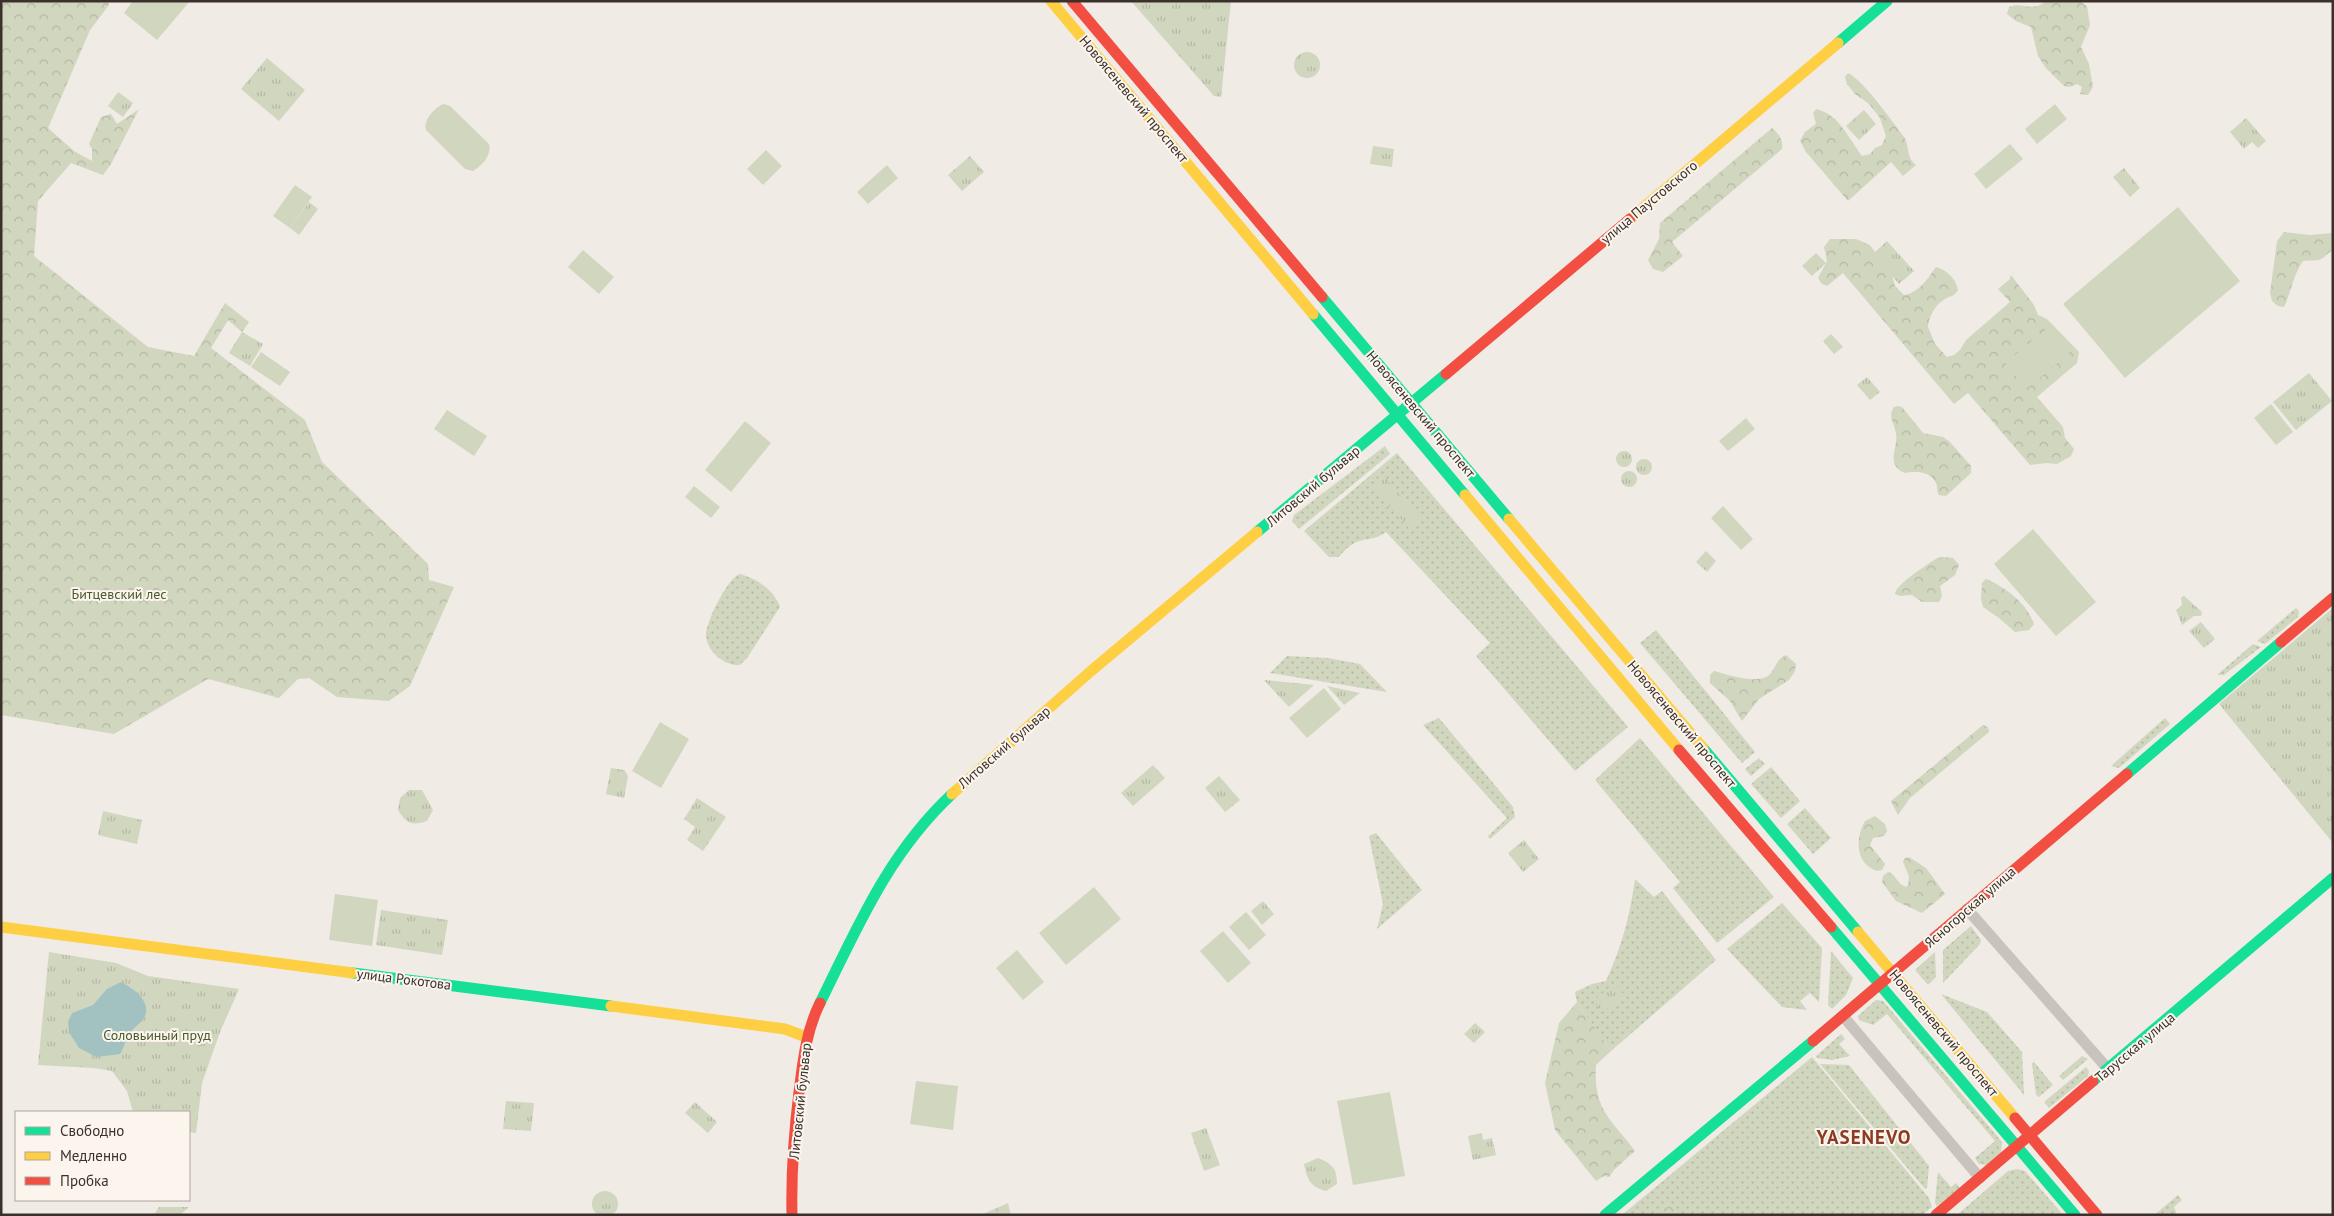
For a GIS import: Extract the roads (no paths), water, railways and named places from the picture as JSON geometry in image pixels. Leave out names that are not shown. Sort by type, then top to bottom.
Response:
[{"type":"main road","name":"Новоясеневский проспект","points":[[1051,1],[1543,589],[2075,1215]]},
{"type":"main road","name":"Новоясеневский проспект","points":[[1072,1],[2097,1215]]},
{"type":"main road","name":"улица Паустовского","points":[[1412,403],[1886,1]]},
{"type":"main road","name":"Литовский бульвар","points":[[792,1215],[792,1169],[799,1087],[810,1022],[873,894],[904,846],[945,799],[1091,671],[1412,403]]},
{"type":"main road","name":"Ясногорская улица","points":[[1605,1215],[1880,985],[2333,598]]},
{"type":"main road","name":"Тарусская улица","points":[[1936,1215],[2333,878]]},
{"type":"main road","name":"улица Рокотова","points":[[1,927],[648,1010],[785,1030],[806,1037]]},
{"type":"street","points":[[1216,197],[1228,198],[1229,186]]},
{"type":"street","points":[[1254,242],[1253,237],[1256,231],[1262,230],[1267,232]]},
{"type":"street","points":[[1967,909],[2108,1070]]},
{"type":"street","points":[[1843,1016],[1980,1178]]},
{"type":"water","points":[[121,982],[140,996],[146,1006],[146,1012],[144,1018],[128,1035],[120,1054],[97,1057],[79,1048],[69,1032],[68,1022],[72,1013],[93,1005],[107,989]]},
{"type":"district","name":"YASENEVO","points":[[1864,1137]]},
{"type":"park label","name":"Битцевский лес","points":[[119,594]]},
{"type":"park label","name":"Соловьиный пруд","points":[[157,1035]]}]
